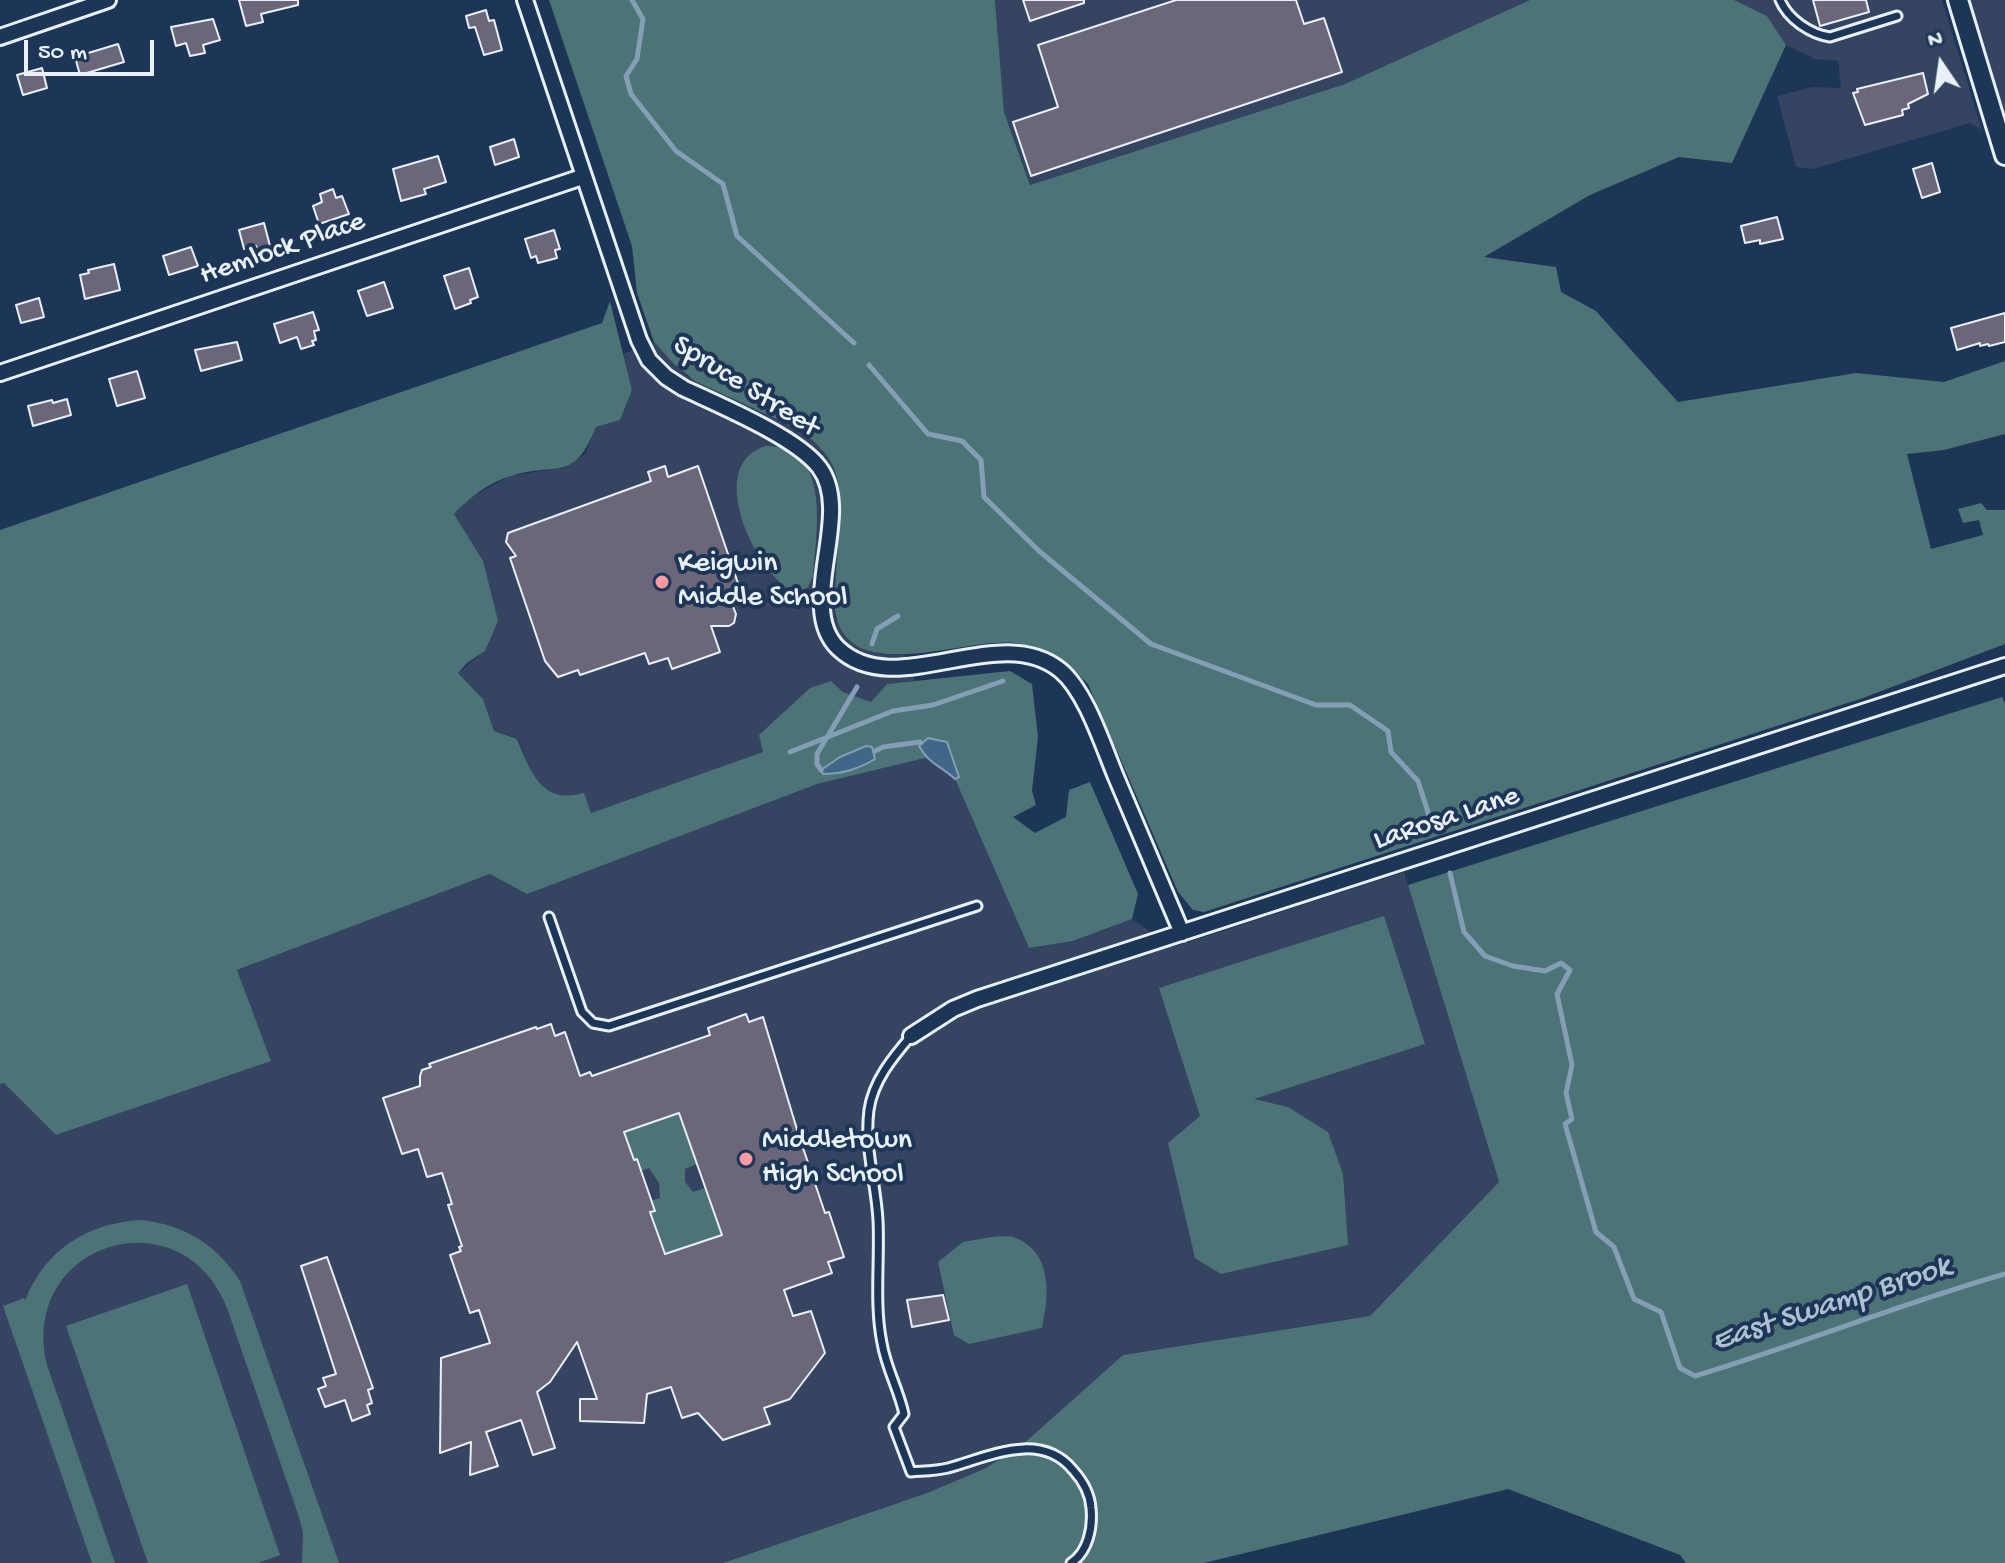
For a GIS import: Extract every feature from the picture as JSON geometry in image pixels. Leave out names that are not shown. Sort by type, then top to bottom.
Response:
[{"type":"main road","points":[[1958,0],[2005,155]]},
{"type":"street","points":[[0,37],[108,0]]},
{"type":"street","name":"Spruce Street","points":[[525,0],[582,177],[639,340],[649,360],[683,388],[796,446],[822,472],[830,513],[823,613],[827,631],[834,643],[856,659],[879,666],[936,663],[1002,652],[1026,656],[1060,670],[1071,683],[1095,726],[1182,933]]},
{"type":"street","name":"Hemlock Place","points":[[0,373],[582,177]]},
{"type":"street","name":"LaRosa Lane","points":[[911,1036],[953,1009],[977,999],[2005,666]]},
{"type":"lane","points":[[1780,0],[1785,12],[1819,35],[1830,37],[1897,16]]},
{"type":"lane","points":[[549,917],[582,1012],[593,1023],[609,1026],[977,906]]},
{"type":"lane","points":[[911,1036],[887,1066],[869,1109],[868,1142],[878,1219],[880,1331],[904,1414],[894,1427],[911,1472],[946,1469],[999,1451],[1029,1449],[1058,1455],[1077,1474],[1091,1504],[1091,1527],[1085,1548],[1071,1563]]},
{"type":"shaded area","points":[[995,0],[1530,0],[1345,84],[1030,185],[1004,112]]},
{"type":"shaded area","points":[[1734,0],[1942,0],[1982,130],[1970,123],[1813,169],[1796,167],[1777,96],[1812,87],[1841,88],[1838,61],[1815,59],[1786,45],[1767,16]]},
{"type":"shaded area","points":[[1970,0],[2005,0],[2005,148],[1987,95],[1999,94]]},
{"type":"shaded area","name":"Keigwin Middle School","points":[[654,342],[686,375],[796,428],[810,437],[829,457],[838,478],[842,500],[835,618],[853,642],[881,654],[905,655],[915,681],[887,684],[871,702],[843,692],[831,681],[764,752],[591,813],[571,797],[548,792],[533,777],[518,739],[494,731],[483,699],[458,673],[485,651],[454,514],[471,497],[510,476],[565,467],[585,454],[596,427],[620,420],[632,390],[623,354]]},
{"type":"shaded area","points":[[928,738],[947,742],[959,777],[955,779],[923,752],[919,746]]},
{"type":"shaded area","points":[[866,746],[872,747],[875,759],[850,770],[823,774],[821,770],[840,757]]},
{"type":"shaded area","name":"Middletown High School","points":[[925,758],[944,768],[955,779],[1029,948],[1073,941],[1132,919],[1173,947],[1404,872],[1499,1182],[1370,1316],[1123,1355],[1022,1445],[984,1469],[927,1493],[723,1563],[0,1563],[0,1084],[4,1083],[56,1135],[270,1061],[237,970],[490,874],[817,784]]},
{"type":"green space","points":[[549,0],[995,0],[1004,112],[1030,185],[1345,84],[1530,0],[1734,0],[1767,16],[1786,45],[1732,163],[1679,157],[1590,195],[1484,257],[1556,267],[1561,292],[1596,311],[1678,402],[1856,373],[1944,382],[2005,361],[2005,434],[1944,450],[1907,454],[1931,549],[1983,535],[1979,520],[1963,523],[1958,509],[1981,503],[1987,510],[2005,510],[2005,644],[1863,698],[1204,912],[1193,910],[1178,892],[1088,684],[1064,662],[1046,651],[1015,643],[907,654],[880,653],[857,646],[841,630],[834,603],[840,499],[836,472],[822,450],[796,428],[695,381],[654,342],[637,293],[632,246]]},
{"type":"green space","points":[[610,301],[632,390],[620,420],[596,427],[580,457],[571,464],[495,482],[454,514],[483,561],[498,621],[485,651],[458,673],[483,699],[494,731],[517,739],[533,774],[548,790],[569,795],[584,793],[591,813],[763,752],[759,735],[810,688],[831,681],[843,692],[871,702],[887,684],[1010,671],[1032,684],[1038,737],[1032,791],[1036,805],[1013,817],[1035,833],[1066,817],[1069,790],[1090,782],[1138,894],[1132,919],[1073,941],[1029,948],[955,779],[944,768],[925,758],[817,784],[527,894],[490,874],[237,970],[271,1061],[56,1135],[4,1083],[0,1084],[0,530],[602,323]]},
{"type":"green space","points":[[766,446],[787,450],[802,461],[811,476],[816,496],[813,576],[808,587],[797,594],[766,567],[742,521],[737,497],[738,474],[747,457]]},
{"type":"green space","points":[[2002,697],[2005,703],[2005,1563],[1686,1563],[1680,1555],[1508,1489],[1204,1563],[723,1563],[927,1493],[984,1469],[1022,1445],[1123,1355],[1370,1316],[1499,1182],[1408,885]]},
{"type":"green space","points":[[1384,916],[1425,1044],[1254,1099],[1288,1107],[1328,1132],[1343,1174],[1348,1245],[1221,1274],[1195,1258],[1168,1143],[1200,1116],[1159,988]]},
{"type":"green space","points":[[688,1109],[697,1164],[685,1169],[685,1182],[693,1192],[705,1188],[717,1223],[729,1233],[665,1254],[650,1212],[654,1211],[651,1201],[660,1198],[659,1183],[649,1168],[641,1171],[624,1132]]},
{"type":"green space","points":[[141,1220],[172,1226],[198,1238],[221,1257],[240,1281],[339,1563],[302,1563],[303,1533],[299,1517],[227,1308],[205,1272],[175,1251],[142,1243],[109,1247],[79,1263],[56,1288],[45,1323],[47,1365],[115,1563],[92,1563],[3,1306],[24,1298],[25,1301],[44,1267],[71,1242],[103,1227]]},
{"type":"green space","points":[[991,1237],[1016,1238],[1037,1254],[1046,1277],[1047,1290],[1042,1328],[969,1344],[954,1335],[938,1262],[963,1242]]},
{"type":"green space","points":[[187,1284],[280,1555],[258,1563],[148,1563],[66,1326]]},
{"type":"building","points":[[239,0],[298,0],[298,5],[261,14],[263,22],[246,26]]},
{"type":"building","points":[[1023,0],[1084,0],[1084,3],[1030,21]]},
{"type":"building","points":[[1176,0],[1296,0],[1304,24],[1324,18],[1342,72],[1031,176],[1013,122],[1058,107],[1038,45]]},
{"type":"building","points":[[1813,0],[1866,0],[1869,12],[1820,26]]},
{"type":"building","points":[[486,10],[489,21],[494,20],[502,50],[484,55],[475,27],[469,28],[466,16]]},
{"type":"building","points":[[213,19],[220,40],[203,45],[205,53],[190,56],[186,43],[176,46],[171,27]]},
{"type":"building","points":[[118,44],[124,62],[80,75],[75,57]]},
{"type":"building","points":[[42,68],[47,88],[23,95],[17,75]]},
{"type":"building","points":[[1923,73],[1928,94],[1908,104],[1909,108],[1902,110],[1903,115],[1865,125],[1853,93],[1858,92],[1857,89]]},
{"type":"building","points":[[514,139],[519,157],[495,165],[490,147]]},
{"type":"building","points":[[438,156],[446,182],[424,189],[426,194],[401,201],[393,169]]},
{"type":"building","points":[[1932,163],[1940,192],[1922,198],[1913,169]]},
{"type":"building","points":[[333,189],[336,198],[342,196],[349,214],[319,224],[313,206],[322,202],[320,194]]},
{"type":"building","points":[[1777,217],[1783,239],[1760,244],[1760,240],[1745,243],[1741,226]]},
{"type":"building","points":[[264,223],[270,246],[257,250],[256,246],[244,249],[239,230]]},
{"type":"building","points":[[554,230],[560,249],[555,250],[557,258],[538,263],[536,256],[531,258],[525,239]]},
{"type":"building","points":[[191,247],[198,266],[169,275],[163,256]]},
{"type":"building","points":[[114,264],[120,290],[85,299],[80,275]]},
{"type":"building","points":[[469,268],[478,297],[455,309],[444,276]]},
{"type":"building","points":[[384,282],[393,308],[367,316],[358,291]]},
{"type":"building","points":[[39,298],[44,317],[21,323],[16,305]]},
{"type":"building","points":[[313,312],[319,330],[314,331],[314,345],[301,349],[297,337],[280,343],[274,324]]},
{"type":"building","points":[[2005,313],[2005,342],[1989,346],[1980,346],[1980,343],[1957,350],[1951,328]]},
{"type":"building","points":[[237,342],[242,360],[201,371],[195,350]]},
{"type":"building","points":[[137,371],[145,398],[117,406],[109,379]]},
{"type":"building","points":[[67,399],[71,415],[33,426],[28,406]]},
{"type":"building","points":[[665,466],[668,477],[698,466],[742,595],[730,599],[736,614],[734,623],[711,626],[720,652],[672,669],[668,658],[649,664],[645,653],[580,675],[578,670],[558,677],[545,661],[510,558],[516,556],[506,542],[508,533],[651,481],[648,472]]},
{"type":"building","points":[[746,1014],[749,1022],[763,1017],[799,1136],[825,1213],[829,1212],[844,1257],[828,1262],[832,1273],[784,1290],[793,1316],[811,1311],[825,1353],[790,1399],[764,1408],[770,1424],[723,1440],[698,1413],[682,1418],[671,1387],[647,1394],[644,1423],[580,1421],[580,1399],[597,1399],[577,1342],[550,1382],[537,1392],[555,1448],[533,1455],[521,1420],[486,1432],[498,1466],[470,1475],[471,1442],[440,1453],[441,1358],[490,1343],[479,1310],[470,1313],[450,1255],[461,1251],[459,1247],[462,1246],[448,1205],[452,1204],[442,1173],[427,1177],[418,1149],[402,1154],[383,1098],[420,1086],[422,1070],[431,1067],[429,1064],[536,1027],[551,1024],[555,1036],[565,1032],[580,1076],[590,1072],[592,1076],[710,1035],[708,1028]],"holes":[[[679,1113],[722,1235],[665,1254],[650,1212],[655,1211],[624,1132]]]},
{"type":"building","points":[[327,1257],[373,1388],[368,1390],[372,1403],[367,1405],[370,1414],[352,1421],[345,1400],[325,1407],[318,1389],[326,1386],[323,1378],[336,1374],[301,1266]]},
{"type":"building","points":[[943,1295],[949,1320],[912,1327],[907,1300]]},
{"type":"waterway","name":"East Swamp Brook","points":[[632,0],[643,19],[637,59],[626,76],[631,94],[676,151],[723,184],[737,236],[854,343]]},
{"type":"waterway","name":"East Swamp Brook","points":[[869,365],[928,434],[962,441],[981,460],[984,497],[1039,551],[1151,644],[1316,705],[1350,705],[1388,731],[1391,752],[1418,781],[1433,828]]},
{"type":"waterway","points":[[872,644],[877,629],[898,616]]},
{"type":"waterway","points":[[790,752],[893,711],[933,705],[1003,681]]},
{"type":"waterway","points":[[821,770],[817,764],[817,754],[857,687]]},
{"type":"waterway","points":[[875,751],[920,742]]},
{"type":"waterway","name":"East Swamp Brook","points":[[1450,873],[1464,932],[1485,956],[1513,966],[1545,971],[1561,963],[1570,970],[1557,994],[1572,1065],[1566,1093],[1572,1119],[1565,1124],[1596,1232],[1614,1247],[1634,1299],[1661,1312],[1680,1368],[1695,1376],[2005,1274]]},
{"type":"place","name":"Keigwin Middle School","points":[[662,582]]},
{"type":"place","name":"Middletown High School","points":[[746,1159]]}]
